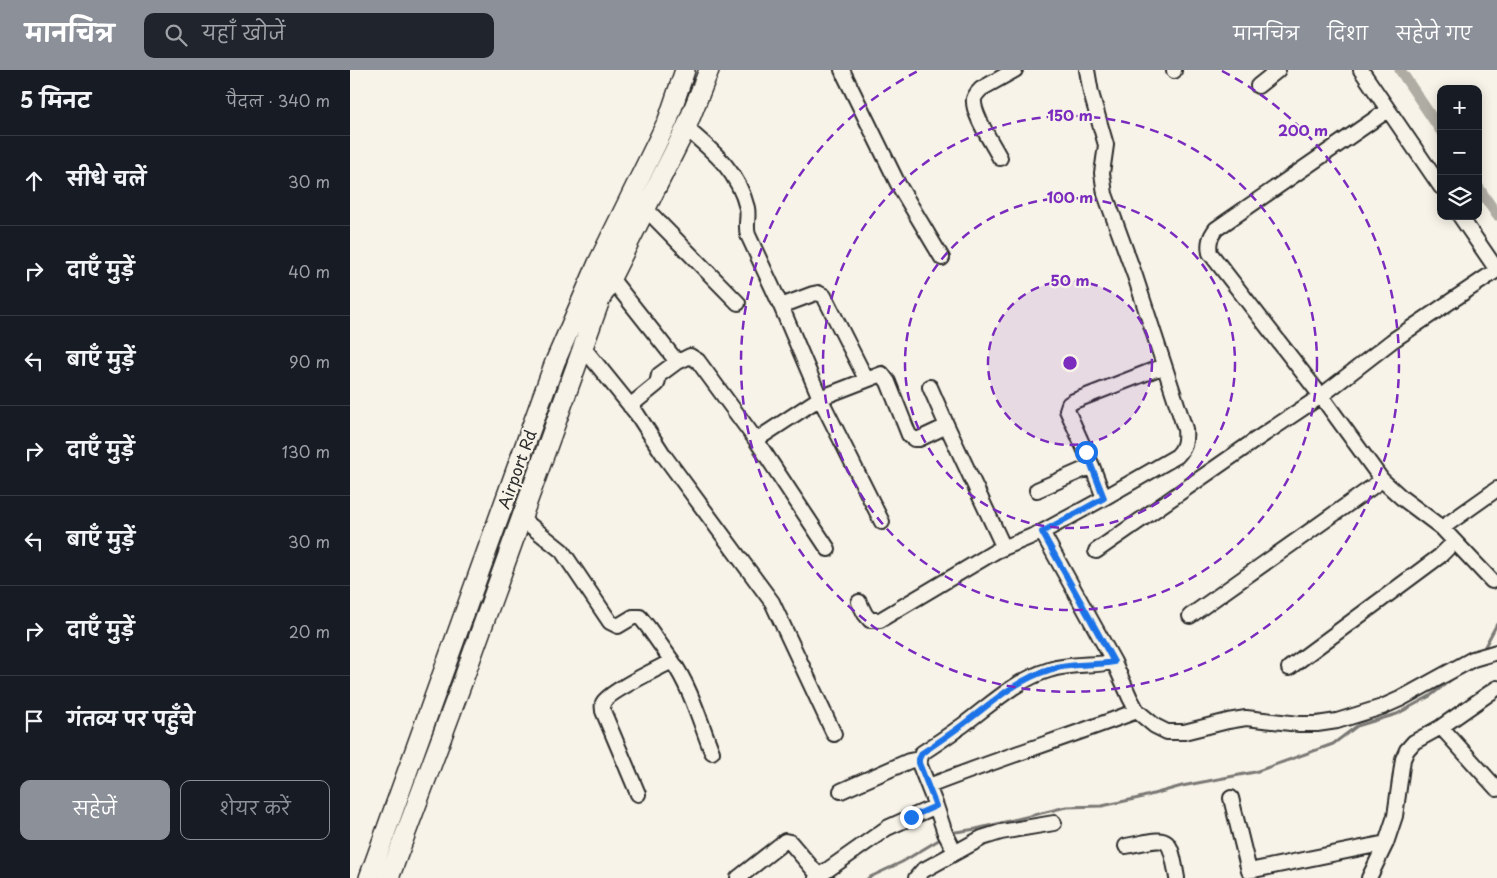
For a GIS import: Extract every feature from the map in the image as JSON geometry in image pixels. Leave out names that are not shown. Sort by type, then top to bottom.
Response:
[{"type":"main road","name":"Airport Rd","points":[[369,878],[555,362],[598,263],[668,120],[686,70]]},
{"type":"main road","points":[[388,878],[600,300],[610,276],[686,128],[710,70]]},
{"type":"street","points":[[842,70],[898,184],[942,258]]},
{"type":"street","points":[[1000,158],[976,112],[974,100],[976,94],[981,89],[1015,70]]},
{"type":"street","points":[[859,602],[870,620],[880,620],[996,551],[1042,532],[1182,452],[1186,440],[1185,430],[1135,276],[1105,194],[1102,174],[1106,144],[1091,93],[1087,70]]},
{"type":"street","points":[[1258,86],[1278,70]]},
{"type":"street","points":[[1361,70],[1437,181]]},
{"type":"street","points":[[1388,110],[1216,229],[1210,237],[1208,246],[1210,252],[1321,396],[1382,480],[1402,498],[1442,528],[1492,581]]},
{"type":"street","points":[[686,128],[727,166],[737,183],[747,211],[746,227],[748,235],[782,306],[820,398],[882,522]]},
{"type":"street","points":[[645,208],[738,303]]},
{"type":"street","points":[[1096,551],[1254,440],[1321,396],[1392,342],[1497,270],[1463,220]]},
{"type":"street","points":[[610,276],[678,361]]},
{"type":"street","points":[[782,306],[813,294],[818,293],[824,296],[866,379]]},
{"type":"street","points":[[582,346],[630,406],[665,457],[772,602],[834,734]]},
{"type":"street","points":[[630,406],[657,384],[659,375],[678,361],[682,361],[690,356],[698,361],[756,440],[828,549]]},
{"type":"street","points":[[1104,498],[1067,410],[1069,404],[1164,366]]},
{"type":"street","points":[[756,440],[820,398],[879,374],[885,376],[911,438],[919,438],[947,426]]},
{"type":"street","points":[[930,387],[1004,548]]},
{"type":"street","points":[[1037,490],[1092,466]]},
{"type":"street","points":[[1190,616],[1382,480]]},
{"type":"street","points":[[1442,528],[1497,489]]},
{"type":"street","points":[[521,518],[562,551],[610,622],[618,626],[634,617],[640,617],[678,670],[712,752]]},
{"type":"street","points":[[1042,532],[1114,662],[1137,710],[1155,726],[1173,733],[1184,732],[1228,720],[1246,718],[1299,724],[1337,721],[1382,707],[1473,659],[1495,653]]},
{"type":"street","points":[[1289,668],[1440,556],[1454,542]]},
{"type":"street","points":[[638,794],[602,706],[613,694],[672,661]]},
{"type":"street","points":[[954,850],[945,832],[919,759],[922,753],[999,696],[1028,679],[1056,668],[1114,662]]},
{"type":"street","points":[[1369,878],[1386,843],[1395,816],[1403,759],[1407,750],[1414,742],[1441,727],[1497,688]]},
{"type":"street","points":[[929,786],[994,761],[1084,732],[1137,710]]},
{"type":"street","points":[[1441,727],[1497,789]]},
{"type":"street","points":[[841,792],[908,761],[919,759]]},
{"type":"street","points":[[1231,798],[1250,875],[1386,843]]},
{"type":"street","points":[[738,878],[785,841],[790,842],[818,877],[888,828],[936,806]]},
{"type":"street","points":[[916,878],[922,871],[954,850],[993,834],[1054,823]]},
{"type":"street","points":[[1126,846],[1158,840],[1164,840],[1169,843],[1177,878]]},
{"type":"waterway","points":[[1400,70],[1440,130]]},
{"type":"waterway","points":[[1482,193],[1497,215]]},
{"type":"waterway","points":[[1483,650],[1497,624]]},
{"type":"waterway","points":[[949,833],[976,829],[1066,807],[1102,806],[1182,786],[1255,772],[1333,744],[1357,726],[1397,714],[1430,696],[1457,675]]},
{"type":"waterway","points":[[868,878],[902,862],[942,838]]},
{"type":"route","points":[[911,817],[936,806],[919,763],[922,753],[964,724],[999,696],[1036,675],[1063,667],[1114,662],[1042,532],[1104,498],[1086,452]]}]
